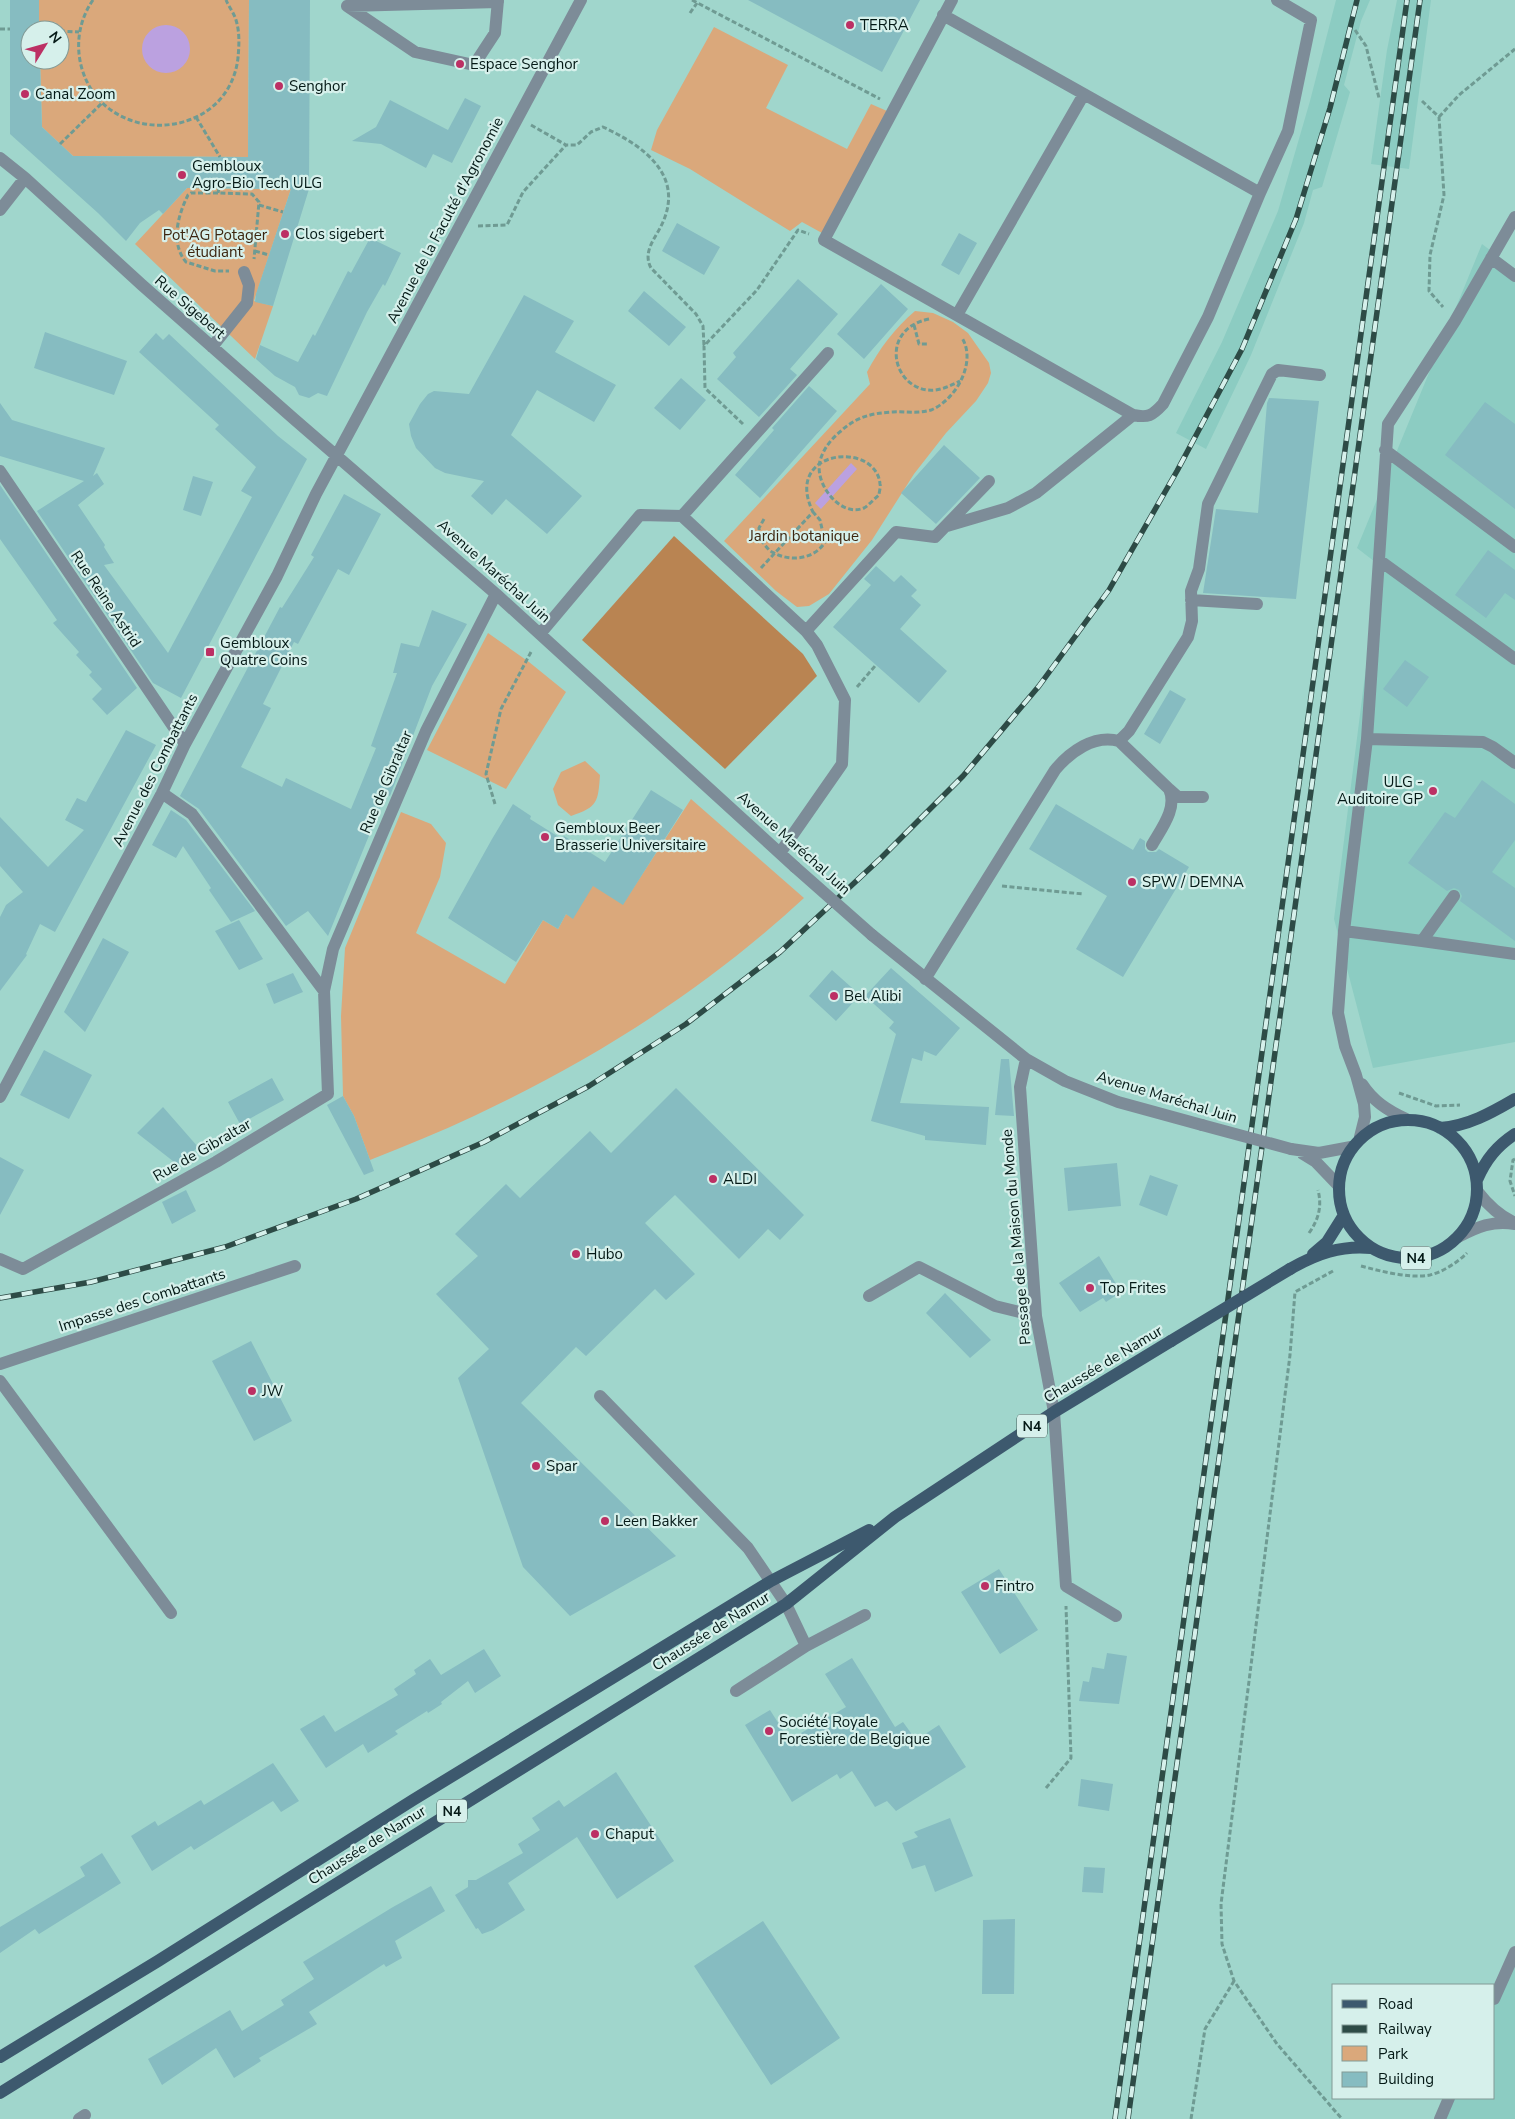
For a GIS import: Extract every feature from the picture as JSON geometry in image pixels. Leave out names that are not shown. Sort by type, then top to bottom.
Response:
[{"type":"main road","name":"N4","points":[[1440,1128],[1474,1121],[1515,1100]]},
{"type":"main road","name":"N4","points":[[1477,1185],[1473,1164],[1465,1149],[1440,1128],[1428,1122],[1406,1119],[1381,1124],[1360,1137],[1351,1147],[1340,1172],[1338,1198],[1353,1232],[1371,1248],[1390,1256],[1411,1259],[1432,1254],[1458,1237],[1472,1217],[1477,1185],[1484,1163],[1494,1151],[1515,1134]]},
{"type":"main road","name":"Chaussée de Namur","points":[[0,2093],[786,1604],[895,1517],[1054,1412],[1306,1260],[1327,1242],[1344,1215]]},
{"type":"main road","name":"Chaussée de Namur","points":[[1306,1260],[1346,1247],[1371,1248]]},
{"type":"main road","name":"Chaussée de Namur","points":[[0,2057],[158,1962],[413,1800],[771,1581],[895,1517]]},
{"type":"street","name":"Avenue de la Faculté d'Agronomie","points":[[337,456],[581,0]]},
{"type":"street","points":[[952,0],[824,240],[1132,415],[1145,418],[1156,412],[1163,404],[1208,317],[1288,131],[1311,20],[1278,0]]},
{"type":"street","points":[[498,1],[495,33],[474,65],[415,52],[347,6],[498,1]]},
{"type":"street","points":[[944,15],[1260,193]]},
{"type":"street","points":[[957,316],[1084,94]]},
{"type":"street","name":"Rue Sigebert","points":[[0,158],[25,178],[212,347],[337,456]]},
{"type":"street","points":[[0,210],[25,178]]},
{"type":"street","points":[[1360,1137],[1364,1117],[1364,1104],[1345,1046],[1338,1013],[1344,932],[1367,739],[1388,424],[1455,321],[1515,217]]},
{"type":"street","points":[[1491,258],[1515,276]]},
{"type":"street","points":[[212,347],[247,303],[249,285],[244,272]]},
{"type":"street","points":[[682,516],[828,353]]},
{"type":"street","points":[[1119,741],[1129,732],[1188,637],[1192,621],[1191,591],[1199,569],[1208,504],[1272,374],[1278,370],[1320,375]]},
{"type":"street","points":[[945,527],[1008,508],[1036,493],[1132,415]]},
{"type":"street","points":[[1385,450],[1515,547]]},
{"type":"street","name":"Avenue Maréchal Juin","points":[[337,456],[496,594],[872,935],[1026,1059],[1065,1081],[1118,1102],[1202,1125],[1291,1149],[1319,1153],[1351,1147]]},
{"type":"street","name":"Avenue des Combattants","points":[[0,1097],[162,793],[185,744],[276,576],[316,494],[337,456]]},
{"type":"street","name":"Rue Reine Astrid","points":[[0,471],[185,744]]},
{"type":"street","points":[[806,631],[896,532],[935,537],[989,481]]},
{"type":"street","points":[[540,634],[640,514],[682,516],[806,631],[816,645],[845,700],[842,764],[780,853]]},
{"type":"street","points":[[1379,560],[1515,659]]},
{"type":"street","name":"Rue de Gibraltar","points":[[0,1259],[23,1269],[216,1162],[328,1094],[324,991],[333,949],[426,731],[496,594]]},
{"type":"street","points":[[1191,600],[1258,604]]},
{"type":"street","points":[[925,979],[1055,770],[1065,758],[1080,748],[1110,738],[1119,741],[1178,797],[1202,798]]},
{"type":"street","points":[[1367,739],[1482,742],[1493,747],[1515,763]]},
{"type":"street","points":[[1152,845],[1172,805],[1172,796],[1169,789]]},
{"type":"street","points":[[162,793],[192,814],[324,991]]},
{"type":"street","points":[[1422,942],[1454,896]]},
{"type":"street","points":[[1344,932],[1515,954]]},
{"type":"street","name":"Passage de la Maison du Monde","points":[[1026,1059],[1020,1087],[1036,1316],[1054,1412],[1066,1586]]},
{"type":"street","points":[[1356,1076],[1376,1101],[1387,1110],[1406,1119]]},
{"type":"street","name":"Avenue Maréchal Juin","points":[[1291,1149],[1316,1162],[1338,1185]]},
{"type":"street","points":[[1477,1185],[1496,1211],[1515,1223]]},
{"type":"street","points":[[1458,1237],[1489,1223],[1515,1223]]},
{"type":"street","name":"Impasse des Combattants","points":[[0,1364],[295,1266]]},
{"type":"street","points":[[869,1296],[919,1267],[995,1306],[1036,1316]]},
{"type":"street","points":[[0,1381],[171,1612]]},
{"type":"street","points":[[600,1396],[748,1548],[786,1604],[806,1646]]},
{"type":"street","points":[[1066,1586],[1116,1616]]},
{"type":"street","points":[[736,1691],[806,1646],[865,1616]]},
{"type":"street","points":[[1495,1997],[1515,1952]]},
{"type":"street","points":[[1440,2119],[1449,2099]]},
{"type":"path","points":[[93,0],[86,9],[79,32],[78,56],[86,80],[102,103],[118,116],[141,125],[166,126],[190,121],[210,108],[227,90],[237,68],[240,44],[236,20],[226,0]]},
{"type":"path","points":[[692,0],[894,106]]},
{"type":"path","points":[[690,13],[697,3]]},
{"type":"path","points":[[0,29],[10,29]]},
{"type":"path","points":[[1355,30],[1366,46],[1379,98]]},
{"type":"path","points":[[70,32],[79,32]]},
{"type":"path","points":[[1439,117],[1459,94],[1515,50]]},
{"type":"path","points":[[1422,101],[1439,117],[1444,195],[1430,255],[1429,291],[1455,321]]},
{"type":"path","points":[[60,144],[102,103]]},
{"type":"path","points":[[196,117],[220,157]]},
{"type":"path","points":[[518,117],[566,145],[577,145],[591,132],[603,127],[622,136],[656,163],[665,178],[669,198],[663,222],[649,250],[648,261],[651,268],[696,314],[703,326],[705,388],[754,435]]},
{"type":"path","points":[[460,226],[507,225],[522,192],[566,145]]},
{"type":"path","points":[[218,193],[219,188]]},
{"type":"path","points":[[191,193],[218,193],[252,194],[256,197],[259,205],[255,251],[252,264],[244,272],[216,271],[188,264],[182,257],[176,229],[188,195],[191,193]]},
{"type":"path","points":[[259,205],[283,212]]},
{"type":"path","points":[[704,346],[756,290],[798,230],[824,240]]},
{"type":"path","points":[[255,251],[269,256]]},
{"type":"path","points":[[932,318],[922,320],[914,325],[899,339],[895,348],[896,362],[902,375],[924,390],[946,388],[960,381]]},
{"type":"path","points":[[914,325],[918,344],[927,344]]},
{"type":"path","points":[[764,519],[759,528],[760,539],[774,554],[794,558],[807,556],[820,549],[824,542],[824,536],[820,520],[808,500],[806,486],[825,449],[836,435],[860,417],[893,412],[912,413],[931,410],[946,400],[964,373],[968,356],[961,336]]},
{"type":"path","points":[[851,456],[867,464],[876,472],[880,484],[878,495],[864,507],[847,508],[834,501],[824,488],[819,463],[830,458],[851,456]]},
{"type":"path","points":[[750,580],[814,512]]},
{"type":"path","points":[[495,804],[486,774],[501,709],[540,634]]},
{"type":"path","points":[[845,700],[875,666]]},
{"type":"path","points":[[984,884],[1084,894]]},
{"type":"path","points":[[1391,1091],[1436,1106],[1464,1105]]},
{"type":"path","points":[[1515,1159],[1513,1160],[1510,1181],[1515,1196]]},
{"type":"path","points":[[1306,1260],[1296,1244],[1310,1232],[1318,1218],[1321,1201],[1315,1182]]},
{"type":"path","points":[[1356,1265],[1393,1275],[1430,1275],[1459,1261],[1471,1250]]},
{"type":"path","points":[[1340,1269],[1332,1271],[1295,1292],[1288,1364],[1221,1904],[1222,1944],[1234,1981],[1277,2044],[1342,2119]]},
{"type":"path","points":[[1046,1788],[1071,1758],[1066,1586]]},
{"type":"path","points":[[1191,2119],[1205,2029],[1234,1981]]},
{"type":"shaded area","points":[[1336,0],[1370,0],[1361,21],[1344,85],[1350,92],[1322,187],[1313,190],[1304,223],[1251,355],[1206,449],[1176,433],[1222,342],[1278,211],[1310,101]]},
{"type":"shaded area","points":[[1397,0],[1431,0],[1409,169],[1371,164],[1387,50]]},
{"type":"shaded area","points":[[166,25],[175,27],[183,32],[188,40],[190,49],[188,58],[183,66],[175,71],[166,73],[157,71],[149,66],[144,58],[142,49],[144,40],[149,32],[157,27]]},
{"type":"shaded area","name":"ULG - Auditoire GP","points":[[1482,244],[1515,269],[1515,1042],[1373,1068],[1334,919],[1379,565],[1357,548]]},
{"type":"shaded area","points":[[851,463],[857,469],[821,509],[815,503]]},
{"type":"shaded area","points":[[674,536],[803,654],[817,676],[725,769],[582,640]]},
{"type":"shaded area","points":[[1515,1952],[1515,2119],[1440,2119],[1449,2099],[1495,2099],[1495,1997]]},
{"type":"green space","points":[[39,0],[249,0],[248,157],[73,156],[42,127],[40,70],[70,70],[70,20],[39,20]]},
{"type":"green space","points":[[714,27],[788,65],[766,108],[847,149],[871,104],[887,111],[822,233],[802,222],[790,231],[690,169],[651,150],[657,130]]},
{"type":"green space","name":"Pot'AG Potager étudiant","points":[[187,188],[291,189],[254,301],[273,306],[255,359],[135,244]]},
{"type":"green space","name":"Jardin botanique","points":[[915,311],[933,313],[953,322],[968,333],[989,363],[991,373],[988,383],[976,401],[946,433],[914,474],[872,540],[829,594],[809,606],[797,607],[776,591],[724,541],[870,384],[867,372],[877,355],[894,332]]},
{"type":"green space","points":[[488,633],[529,662],[566,692],[506,789],[427,750]]},
{"type":"green space","points":[[585,761],[600,775],[597,797],[592,806],[587,810],[571,816],[558,805],[553,789],[561,772]]},
{"type":"green space","points":[[691,799],[804,898],[767,931],[689,992],[606,1046],[563,1071],[474,1116],[370,1160],[354,1116],[343,1096],[341,1016],[345,948],[401,812],[431,824],[446,843],[440,877],[416,933],[505,984],[543,920],[558,929],[566,914],[573,918],[591,884],[623,904]]},
{"type":"building","points":[[10,0],[39,0],[39,20],[20,20],[20,70],[40,70],[42,127],[73,156],[248,157],[249,0],[310,0],[309,189],[273,306],[255,302],[256,294],[291,189],[187,188],[163,214],[159,210],[140,223],[126,241],[98,213],[10,134]]},
{"type":"building","name":"TERRA","points":[[748,0],[920,0],[882,72]]},
{"type":"building","points":[[465,98],[481,106],[452,163],[433,154],[426,168],[381,144],[352,141],[376,127],[390,100],[448,130]]},
{"type":"building","points":[[677,223],[720,247],[704,275],[662,251]]},
{"type":"building","points":[[959,233],[977,243],[959,275],[941,265]]},
{"type":"building","points":[[370,238],[401,253],[385,286],[383,284],[367,312],[327,396],[318,393],[309,398],[299,395],[295,387],[275,376],[256,359],[260,345],[298,362],[313,334],[315,336],[348,271],[351,273]]},
{"type":"building","points":[[798,279],[838,314],[790,369],[797,375],[759,417],[717,379],[736,357],[733,353]]},
{"type":"building","points":[[881,284],[908,309],[864,359],[837,334]]},
{"type":"building","points":[[644,291],[686,327],[669,346],[628,311]]},
{"type":"building","points":[[524,295],[574,321],[555,352],[616,385],[594,422],[537,390],[511,435],[582,496],[547,534],[506,499],[492,515],[471,496],[484,481],[445,473],[435,468],[416,448],[409,424],[420,404],[428,394],[434,391],[469,394]]},
{"type":"building","points":[[45,332],[127,361],[114,395],[34,368]]},
{"type":"building","points":[[156,333],[163,340],[169,334],[278,436],[307,459],[181,698],[153,683],[37,511],[84,481],[0,456],[0,403],[12,420],[105,448],[93,476],[97,473],[104,484],[78,505],[105,545],[104,547],[114,563],[104,565],[168,653],[252,497],[241,491],[256,467],[215,429],[219,425],[139,352]]},
{"type":"building","points":[[681,378],[706,400],[680,430],[654,408]]},
{"type":"building","points":[[809,386],[837,411],[760,498],[735,475],[774,430],[772,428]]},
{"type":"building","points":[[1269,398],[1319,401],[1296,599],[1203,593],[1216,509],[1258,513],[1267,403]]},
{"type":"building","points":[[1485,402],[1515,424],[1515,509],[1445,455]]},
{"type":"building","points":[[944,445],[980,478],[936,524],[901,493]]},
{"type":"building","points":[[193,476],[213,482],[201,516],[183,510]]},
{"type":"building","points":[[0,485],[137,688],[107,715],[92,699],[102,689],[89,675],[92,672],[76,655],[79,652],[53,623],[57,620],[0,539]]},
{"type":"building","points":[[344,494],[381,514],[349,575],[338,569],[298,644],[294,642],[263,704],[271,708],[241,767],[282,787],[286,778],[351,809],[376,748],[371,746],[397,673],[393,673],[401,643],[419,647],[432,610],[467,624],[432,686],[390,796],[386,794],[328,936],[308,911],[286,926],[199,809],[180,796],[280,607],[282,608],[314,557],[311,555]]},
{"type":"building","points":[[1488,550],[1515,570],[1515,600],[1505,593],[1486,618],[1455,595]]},
{"type":"building","points":[[876,566],[894,582],[901,575],[917,590],[911,596],[921,605],[900,629],[947,671],[919,703],[833,627],[871,585],[864,579]]},
{"type":"building","points":[[1405,660],[1429,677],[1407,707],[1383,689]]},
{"type":"building","points":[[1170,690],[1186,699],[1160,744],[1144,734]]},
{"type":"building","points":[[126,730],[156,745],[55,932],[40,924],[27,955],[0,991],[0,917],[6,905],[23,892],[0,866],[0,817],[48,867],[84,830],[65,820],[77,798],[86,802]]},
{"type":"building","points":[[1482,780],[1515,804],[1515,840],[1492,872],[1515,888],[1515,941],[1460,901],[1462,896],[1459,890],[1454,888],[1447,891],[1408,863],[1445,812],[1455,818]]},
{"type":"building","points":[[651,790],[683,810],[623,905],[593,886],[573,919],[566,914],[558,929],[543,920],[516,962],[448,918],[513,804],[531,816],[530,819],[562,839],[564,836],[605,862]]},
{"type":"building","name":"SPW / DEMNA","points":[[1056,804],[1133,850],[1140,838],[1145,841],[1145,849],[1148,852],[1156,852],[1159,849],[1189,867],[1123,977],[1076,949],[1107,896],[1029,849]]},
{"type":"building","points":[[171,810],[186,820],[255,911],[231,922],[209,890],[211,888],[183,846],[176,858],[152,845]]},
{"type":"building","points":[[239,920],[263,959],[239,970],[215,931]]},
{"type":"building","points":[[103,938],[129,952],[85,1032],[64,1012]]},
{"type":"building","points":[[891,968],[960,1028],[936,1056],[924,1051],[922,1061],[912,1058],[900,1103],[989,1107],[986,1145],[925,1140],[925,1136],[871,1121],[896,1034],[889,1028],[894,1022],[865,996]]},
{"type":"building","name":"Bel Alibi","points":[[832,970],[860,995],[836,1021],[809,996]]},
{"type":"building","points":[[293,973],[303,992],[274,1004],[266,984]]},
{"type":"building","points":[[44,1050],[92,1075],[69,1119],[20,1095]]},
{"type":"building","points":[[1001,1059],[1009,1059],[1014,1116],[995,1115]]},
{"type":"building","points":[[272,1078],[284,1100],[240,1124],[228,1102]]},
{"type":"building","points":[[676,1088],[804,1215],[780,1240],[768,1229],[739,1259],[675,1195],[645,1223],[695,1274],[666,1300],[655,1289],[586,1356],[576,1347],[521,1403],[676,1556],[570,1616],[523,1567],[458,1378],[489,1349],[436,1294],[478,1256],[455,1234],[506,1184],[520,1198],[590,1131],[611,1153]]},
{"type":"building","points":[[343,1096],[354,1116],[374,1171],[364,1175],[327,1105]]},
{"type":"building","points":[[163,1107],[198,1147],[178,1165],[137,1133]]},
{"type":"building","points":[[0,1157],[24,1170],[0,1215]]},
{"type":"building","points":[[1117,1163],[1121,1206],[1068,1211],[1064,1168]]},
{"type":"building","points":[[1150,1175],[1178,1185],[1167,1216],[1139,1205]]},
{"type":"building","points":[[186,1190],[196,1211],[172,1224],[162,1202]]},
{"type":"building","name":"Top Frites","points":[[1099,1256],[1121,1292],[1106,1302],[1103,1298],[1080,1312],[1059,1283]]},
{"type":"building","points":[[945,1293],[991,1340],[970,1358],[926,1313]]},
{"type":"building","name":"JW","points":[[251,1341],[292,1421],[254,1441],[212,1361]]},
{"type":"building","points":[[999,1569],[1038,1630],[1000,1654],[961,1592]]},
{"type":"building","points":[[484,1649],[501,1676],[475,1693],[468,1681],[441,1702],[442,1704],[395,1731],[398,1734],[368,1753],[363,1744],[326,1768],[300,1729],[324,1715],[335,1732],[398,1695],[394,1689],[416,1674],[414,1670],[430,1659],[441,1675]]},
{"type":"building","points":[[1107,1653],[1127,1656],[1119,1704],[1079,1701],[1083,1681],[1089,1682],[1092,1667],[1104,1669]]},
{"type":"building","points":[[852,1658],[895,1727],[903,1722],[916,1740],[939,1725],[966,1767],[896,1811],[887,1801],[875,1807],[852,1771],[840,1779],[837,1774],[792,1802],[745,1725],[770,1710],[789,1740],[846,1707],[825,1674]]},
{"type":"building","points":[[273,1763],[299,1801],[281,1812],[273,1801],[194,1850],[191,1846],[152,1871],[131,1836],[155,1821],[158,1826],[201,1800],[204,1805]]},
{"type":"building","name":"Chaput","points":[[616,1772],[674,1861],[617,1899],[577,1837],[508,1883],[525,1910],[493,1930],[482,1934],[478,1928],[476,1929],[455,1895],[468,1887],[468,1880],[476,1880],[523,1853],[518,1844],[540,1830],[532,1818],[559,1800],[564,1807]]},
{"type":"building","points":[[1081,1779],[1113,1784],[1109,1811],[1078,1806]]},
{"type":"building","points":[[950,1818],[973,1876],[935,1892],[925,1865],[912,1869],[902,1843],[918,1837],[914,1832]]},
{"type":"building","points":[[102,1853],[121,1883],[39,1934],[35,1929],[0,1953],[0,1927],[85,1876],[80,1867]]},
{"type":"building","points":[[1084,1867],[1105,1868],[1103,1893],[1082,1892]]},
{"type":"building","points":[[431,1886],[445,1911],[395,1941],[402,1958],[386,1967],[384,1964],[309,2012],[317,2024],[259,2058],[261,2061],[234,2078],[216,2048],[162,2085],[148,2059],[230,2010],[242,2031],[284,2005],[281,2000],[314,1979],[303,1962]]},
{"type":"building","points":[[1015,1919],[1014,1994],[982,1994],[983,1920]]},
{"type":"building","points":[[763,1921],[840,2038],[771,2085],[694,1966]]},
{"type":"railway","points":[[0,1298],[91,1282],[225,1247],[356,1199],[484,1142],[589,1086],[686,1024],[780,952],[881,858],[963,776],[1039,686],[1109,590],[1177,471],[1242,349],[1296,219],[1330,108],[1357,0]]},
{"type":"railway","points":[[1115,2119],[1407,0]]},
{"type":"railway","points":[[1128,2119],[1420,0]]},
{"type":"place","name":"TERRA","points":[[850,25]]},
{"type":"place","name":"Espace Senghor","points":[[460,64]]},
{"type":"place","name":"Senghor","points":[[279,86]]},
{"type":"place","name":"Canal Zoom","points":[[25,94]]},
{"type":"place","name":"Gembloux Agro-Bio Tech ULG","points":[[182,175]]},
{"type":"place","name":"Clos sigebert","points":[[285,234]]},
{"type":"place","name":"Gembloux Quatre Coins","points":[[210,652]]},
{"type":"place","name":"ULG - Auditoire GP","points":[[1433,791]]},
{"type":"place","name":"Gembloux Beer Brasserie Universitaire","points":[[545,837]]},
{"type":"place","name":"SPW / DEMNA","points":[[1132,882]]},
{"type":"place","name":"Bel Alibi","points":[[834,996]]},
{"type":"place","name":"ALDI","points":[[713,1179]]},
{"type":"place","name":"Hubo","points":[[576,1254]]},
{"type":"place","name":"Top Frites","points":[[1090,1288]]},
{"type":"place","name":"JW","points":[[252,1391]]},
{"type":"place","name":"Spar","points":[[536,1466]]},
{"type":"place","name":"Leen Bakker","points":[[605,1521]]},
{"type":"place","name":"Fintro","points":[[985,1586]]},
{"type":"place","name":"Société Royale Forestière de Belgique","points":[[769,1731]]},
{"type":"place","name":"Chaput","points":[[595,1834]]}]
